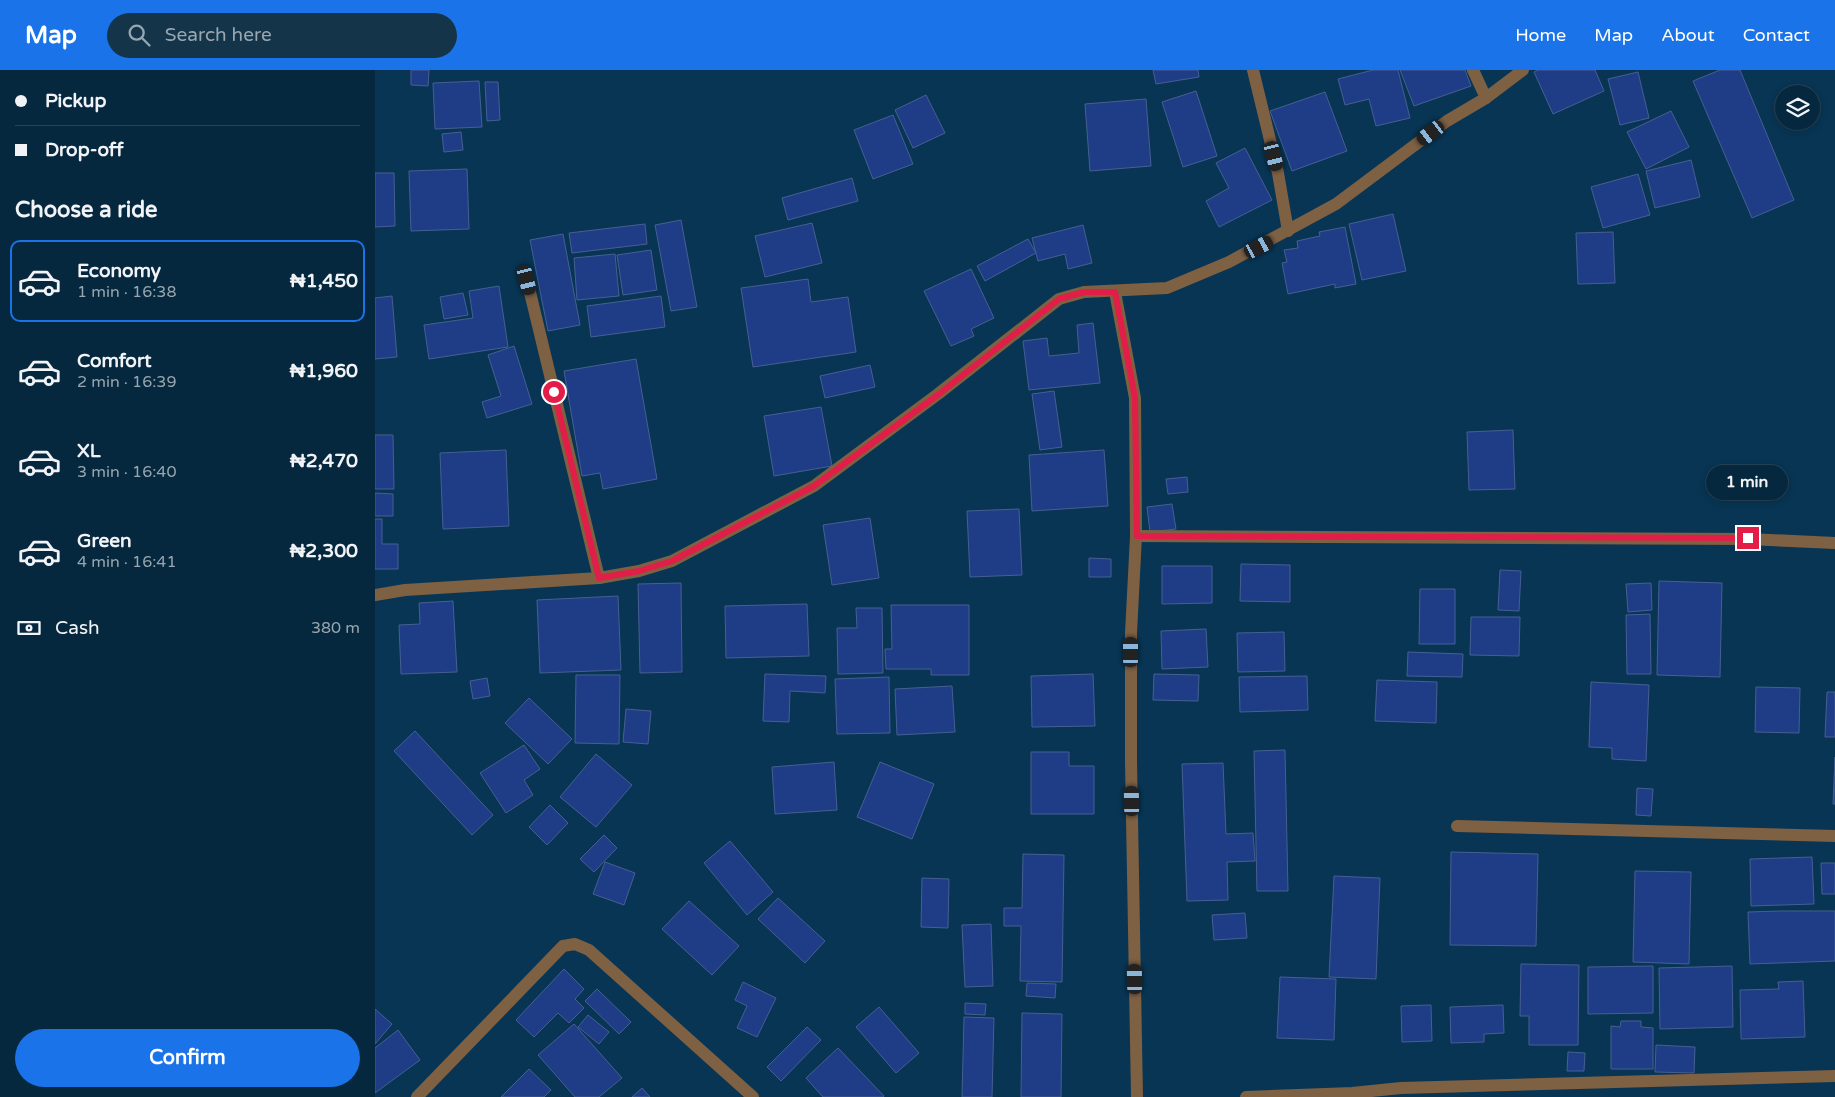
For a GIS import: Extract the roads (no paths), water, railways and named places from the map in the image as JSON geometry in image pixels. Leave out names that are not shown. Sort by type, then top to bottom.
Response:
[{"type":"street","points":[[1253,70],[1278,173],[1288,231]]},
{"type":"street","points":[[1473,70],[1486,98]]},
{"type":"street","points":[[375,595],[405,590],[599,578],[639,571],[672,561],[814,486],[939,394],[1059,299],[1084,292],[1167,288],[1229,262],[1336,204],[1447,121],[1486,98],[1523,70]]},
{"type":"street","points":[[527,280],[599,578]]},
{"type":"street","points":[[1115,292],[1135,398],[1137,536],[1131,653],[1137,1097]]},
{"type":"street","points":[[1137,536],[1748,538],[1835,543]]},
{"type":"street","points":[[1457,826],[1835,836]]},
{"type":"street","points":[[417,1097],[563,946],[575,944],[589,950],[753,1097]]},
{"type":"street","points":[[1246,1097],[1352,1095],[1401,1088],[1835,1076]]}]
